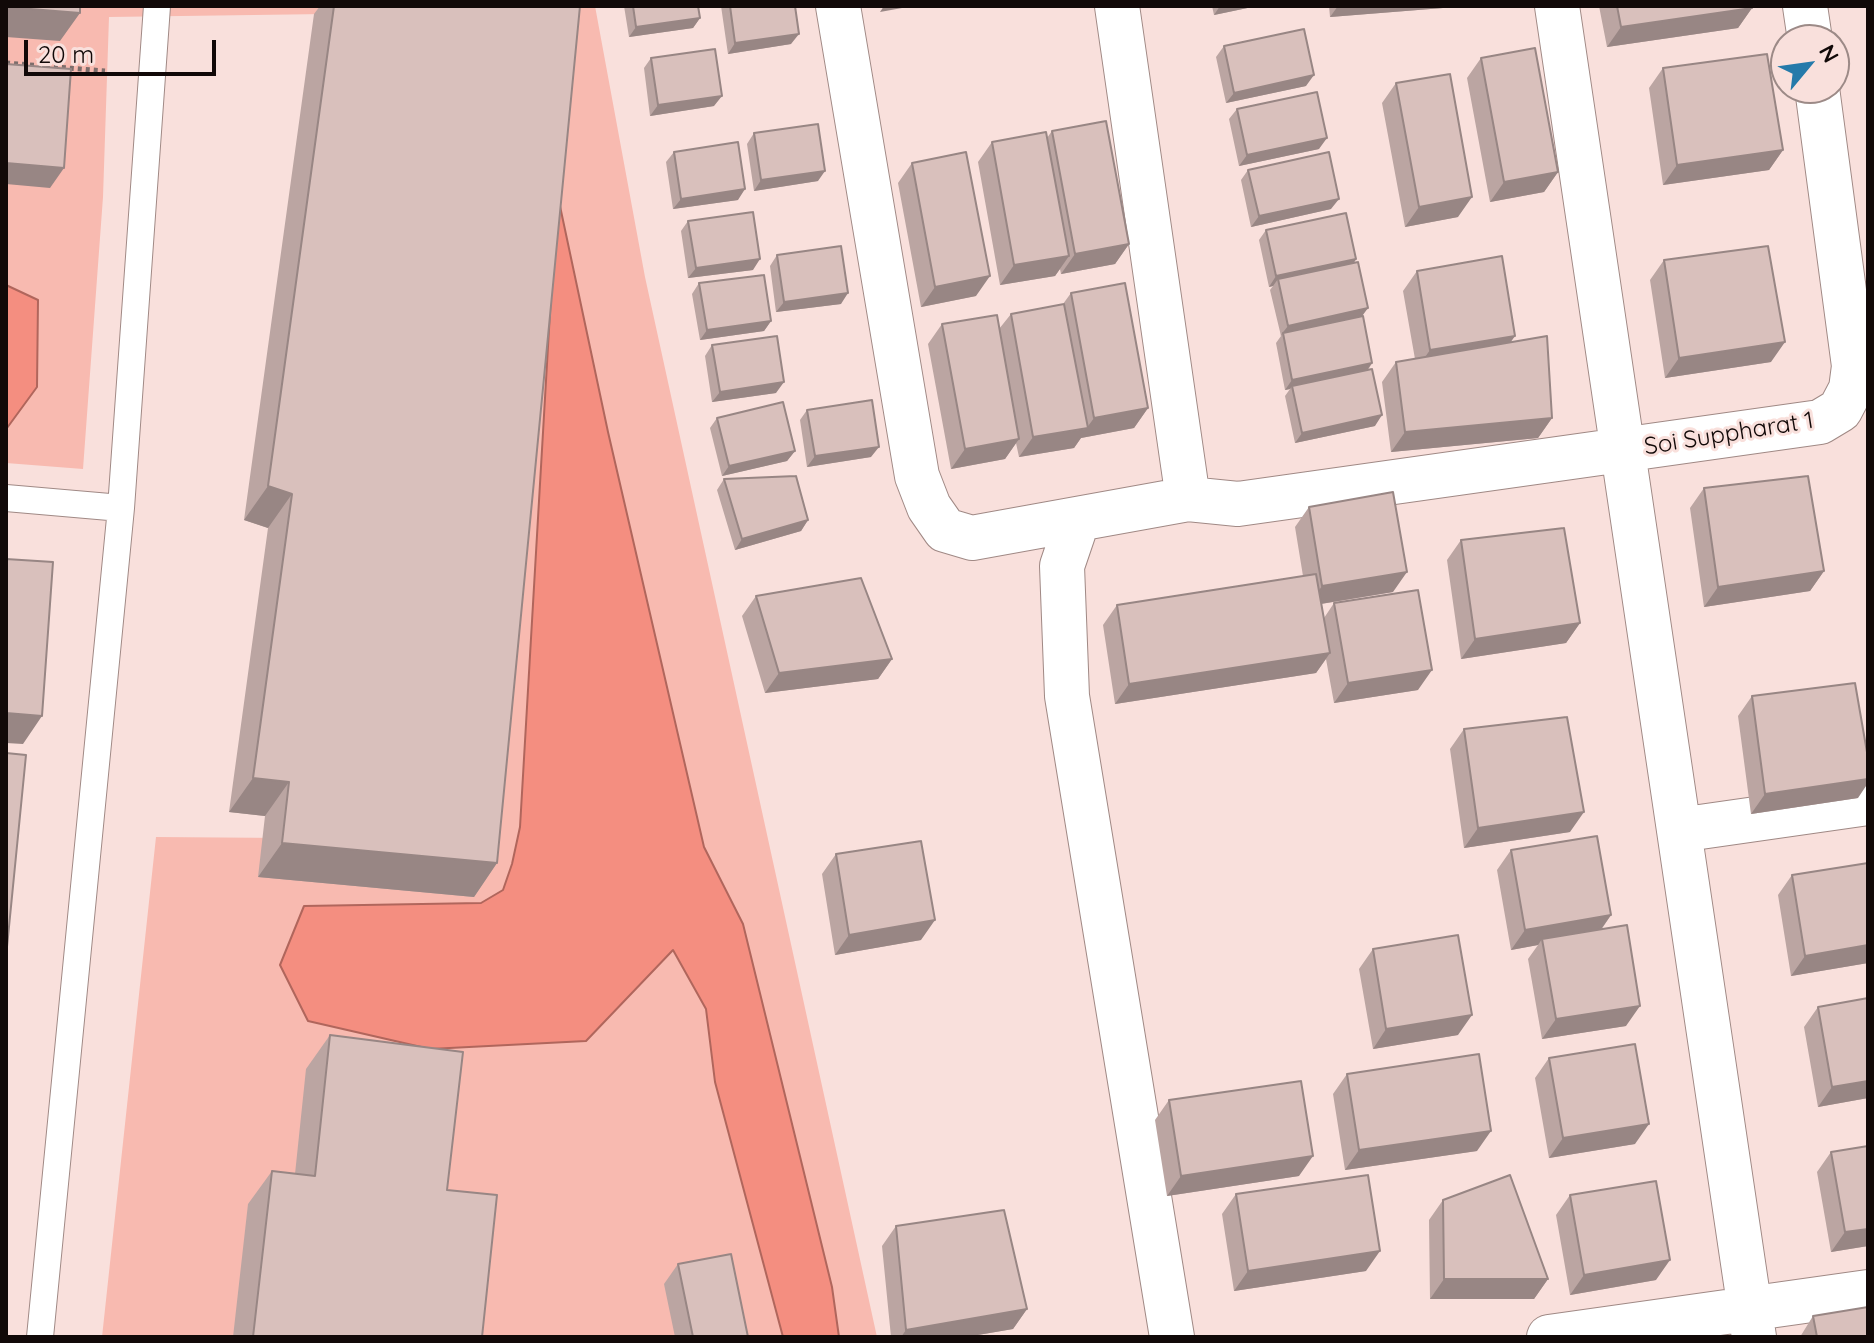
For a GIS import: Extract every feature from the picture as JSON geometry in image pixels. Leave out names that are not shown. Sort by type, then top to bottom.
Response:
[{"type":"street","name":"Soi Suppharat 1","points":[[838,6],[917,476],[929,507],[945,530],[972,538],[1188,499],[1238,504],[1820,422],[1840,410],[1851,389],[1854,366],[1819,104]]},
{"type":"street","points":[[1117,6],[1188,499]]},
{"type":"street","points":[[1557,6],[1752,1322]]},
{"type":"street","points":[[1078,519],[1062,566],[1067,696],[1172,1337]]},
{"type":"street","points":[[1679,830],[1868,803]]},
{"type":"street","points":[[1549,1337],[1752,1322],[1868,1292]]},
{"type":"lane","points":[[40,1337],[121,508],[157,6]]},
{"type":"lane","points":[[6,498],[121,508]]},
{"type":"path","points":[[6,63],[152,76]]},
{"type":"shaded area","points":[[6,6],[595,6],[645,277],[877,1337],[839,1337],[832,1287],[743,924],[704,847],[607,432],[558,197],[520,827],[503,890],[481,903],[304,906],[586,1041],[672,949],[706,1009],[715,1082],[783,1337],[102,1337],[156,837],[418,839],[470,12],[109,17],[103,197],[83,469],[6,463],[6,428],[38,300],[6,285]]},
{"type":"shaded area","points":[[557,192],[608,432],[704,847],[743,924],[832,1287],[839,1337],[783,1337],[715,1082],[706,1009],[673,950],[586,1041],[430,1049],[308,1021],[280,965],[304,906],[481,903],[503,890],[520,827]]},
{"type":"shaded area","points":[[6,285],[38,300],[37,387],[7,428]]},
{"type":"building","points":[[80,6],[80,13],[6,7]]},
{"type":"building","points":[[334,6],[580,6],[497,863],[282,843],[289,782],[253,778],[292,494],[268,486]]},
{"type":"building","points":[[633,6],[698,6],[700,18],[636,27]]},
{"type":"building","points":[[730,6],[795,6],[799,34],[735,43]]},
{"type":"building","points":[[1617,6],[1752,6],[1752,8],[1621,27]]},
{"type":"building","points":[[1304,29],[1314,75],[1234,93],[1224,46]]},
{"type":"building","points":[[1535,48],[1558,172],[1504,182],[1481,58]]},
{"type":"building","points":[[715,49],[722,96],[658,105],[651,58]]},
{"type":"building","points":[[1767,54],[1770,104],[1775,104],[1783,150],[1677,165],[1663,68]]},
{"type":"building","points":[[6,64],[71,69],[64,168],[6,163]]},
{"type":"building","points":[[1450,74],[1472,197],[1419,207],[1396,83]]},
{"type":"building","points":[[1317,92],[1327,138],[1247,155],[1237,109]]},
{"type":"building","points":[[1106,121],[1129,244],[1075,254],[1052,131]]},
{"type":"building","points":[[818,124],[825,171],[761,180],[754,133]]},
{"type":"building","points":[[1046,132],[1069,256],[1014,265],[992,142]]},
{"type":"building","points":[[738,142],[745,189],[681,199],[674,152]]},
{"type":"building","points":[[966,152],[990,276],[935,287],[912,163]]},
{"type":"building","points":[[1329,152],[1339,199],[1259,216],[1248,170]]},
{"type":"building","points":[[753,212],[760,259],[696,268],[688,221]]},
{"type":"building","points":[[1346,213],[1356,259],[1276,276],[1266,230]]},
{"type":"building","points":[[841,246],[848,293],[784,302],[777,255]]},
{"type":"building","points":[[1768,246],[1785,342],[1679,358],[1664,260]]},
{"type":"building","points":[[1502,256],[1515,336],[1430,350],[1417,271]]},
{"type":"building","points":[[1358,262],[1368,308],[1288,326],[1278,279]]},
{"type":"building","points":[[764,275],[771,321],[707,330],[699,283]]},
{"type":"building","points":[[1125,283],[1148,408],[1094,418],[1071,293]]},
{"type":"building","points":[[1064,304],[1088,428],[1033,437],[1011,314]]},
{"type":"building","points":[[997,315],[1019,439],[965,449],[942,324]]},
{"type":"building","points":[[1363,316],[1372,363],[1292,380],[1283,333]]},
{"type":"building","points":[[777,336],[784,382],[720,392],[712,345]]},
{"type":"building","points":[[1547,336],[1552,418],[1405,432],[1396,362]]},
{"type":"building","points":[[1372,369],[1382,415],[1302,433],[1292,386]]},
{"type":"building","points":[[872,400],[879,447],[815,456],[807,410]]},
{"type":"building","points":[[783,402],[795,451],[729,466],[717,418]]},
{"type":"building","points":[[796,476],[808,520],[742,539],[724,479]]},
{"type":"building","points":[[1808,476],[1824,571],[1718,587],[1704,488]]},
{"type":"building","points":[[1393,492],[1407,572],[1322,586],[1309,507]]},
{"type":"building","points":[[1564,528],[1580,623],[1475,639],[1461,540]]},
{"type":"building","points":[[6,559],[53,562],[42,716],[6,713]]},
{"type":"building","points":[[1316,574],[1330,653],[1129,684],[1117,605]]},
{"type":"building","points":[[861,578],[892,659],[779,673],[756,596]]},
{"type":"building","points":[[1418,590],[1432,670],[1348,683],[1334,603]]},
{"type":"building","points":[[1855,683],[1868,758],[1868,779],[1765,794],[1752,696]]},
{"type":"building","points":[[1567,717],[1584,812],[1478,828],[1464,729]]},
{"type":"building","points":[[6,753],[26,755],[6,957]]},
{"type":"building","points":[[1597,836],[1611,915],[1525,930],[1511,850]]},
{"type":"building","points":[[921,841],[935,920],[849,935],[836,854]]},
{"type":"building","points":[[1868,863],[1868,945],[1805,956],[1792,875]]},
{"type":"building","points":[[1627,925],[1640,1006],[1556,1019],[1542,939]]},
{"type":"building","points":[[1458,935],[1472,1015],[1386,1029],[1373,949]]},
{"type":"building","points":[[1868,998],[1868,1081],[1832,1087],[1818,1007]]},
{"type":"building","points":[[330,1035],[463,1052],[447,1190],[497,1195],[482,1337],[253,1337],[272,1171],[315,1176]]},
{"type":"building","points":[[1635,1044],[1649,1124],[1563,1138],[1549,1058]]},
{"type":"building","points":[[1479,1054],[1491,1131],[1359,1150],[1347,1074]]},
{"type":"building","points":[[1301,1081],[1313,1156],[1181,1176],[1169,1100]]},
{"type":"building","points":[[1868,1146],[1868,1229],[1845,1232],[1831,1152]]},
{"type":"building","points":[[1368,1175],[1380,1251],[1248,1271],[1236,1194]]},
{"type":"building","points":[[1510,1175],[1548,1279],[1444,1279],[1443,1200]]},
{"type":"building","points":[[1656,1181],[1670,1260],[1584,1275],[1570,1195]]},
{"type":"building","points":[[1004,1210],[1027,1309],[906,1330],[896,1226]]},
{"type":"building","points":[[731,1254],[748,1337],[693,1337],[678,1264]]},
{"type":"building","points":[[1868,1307],[1868,1337],[1817,1337],[1813,1316]]}]
